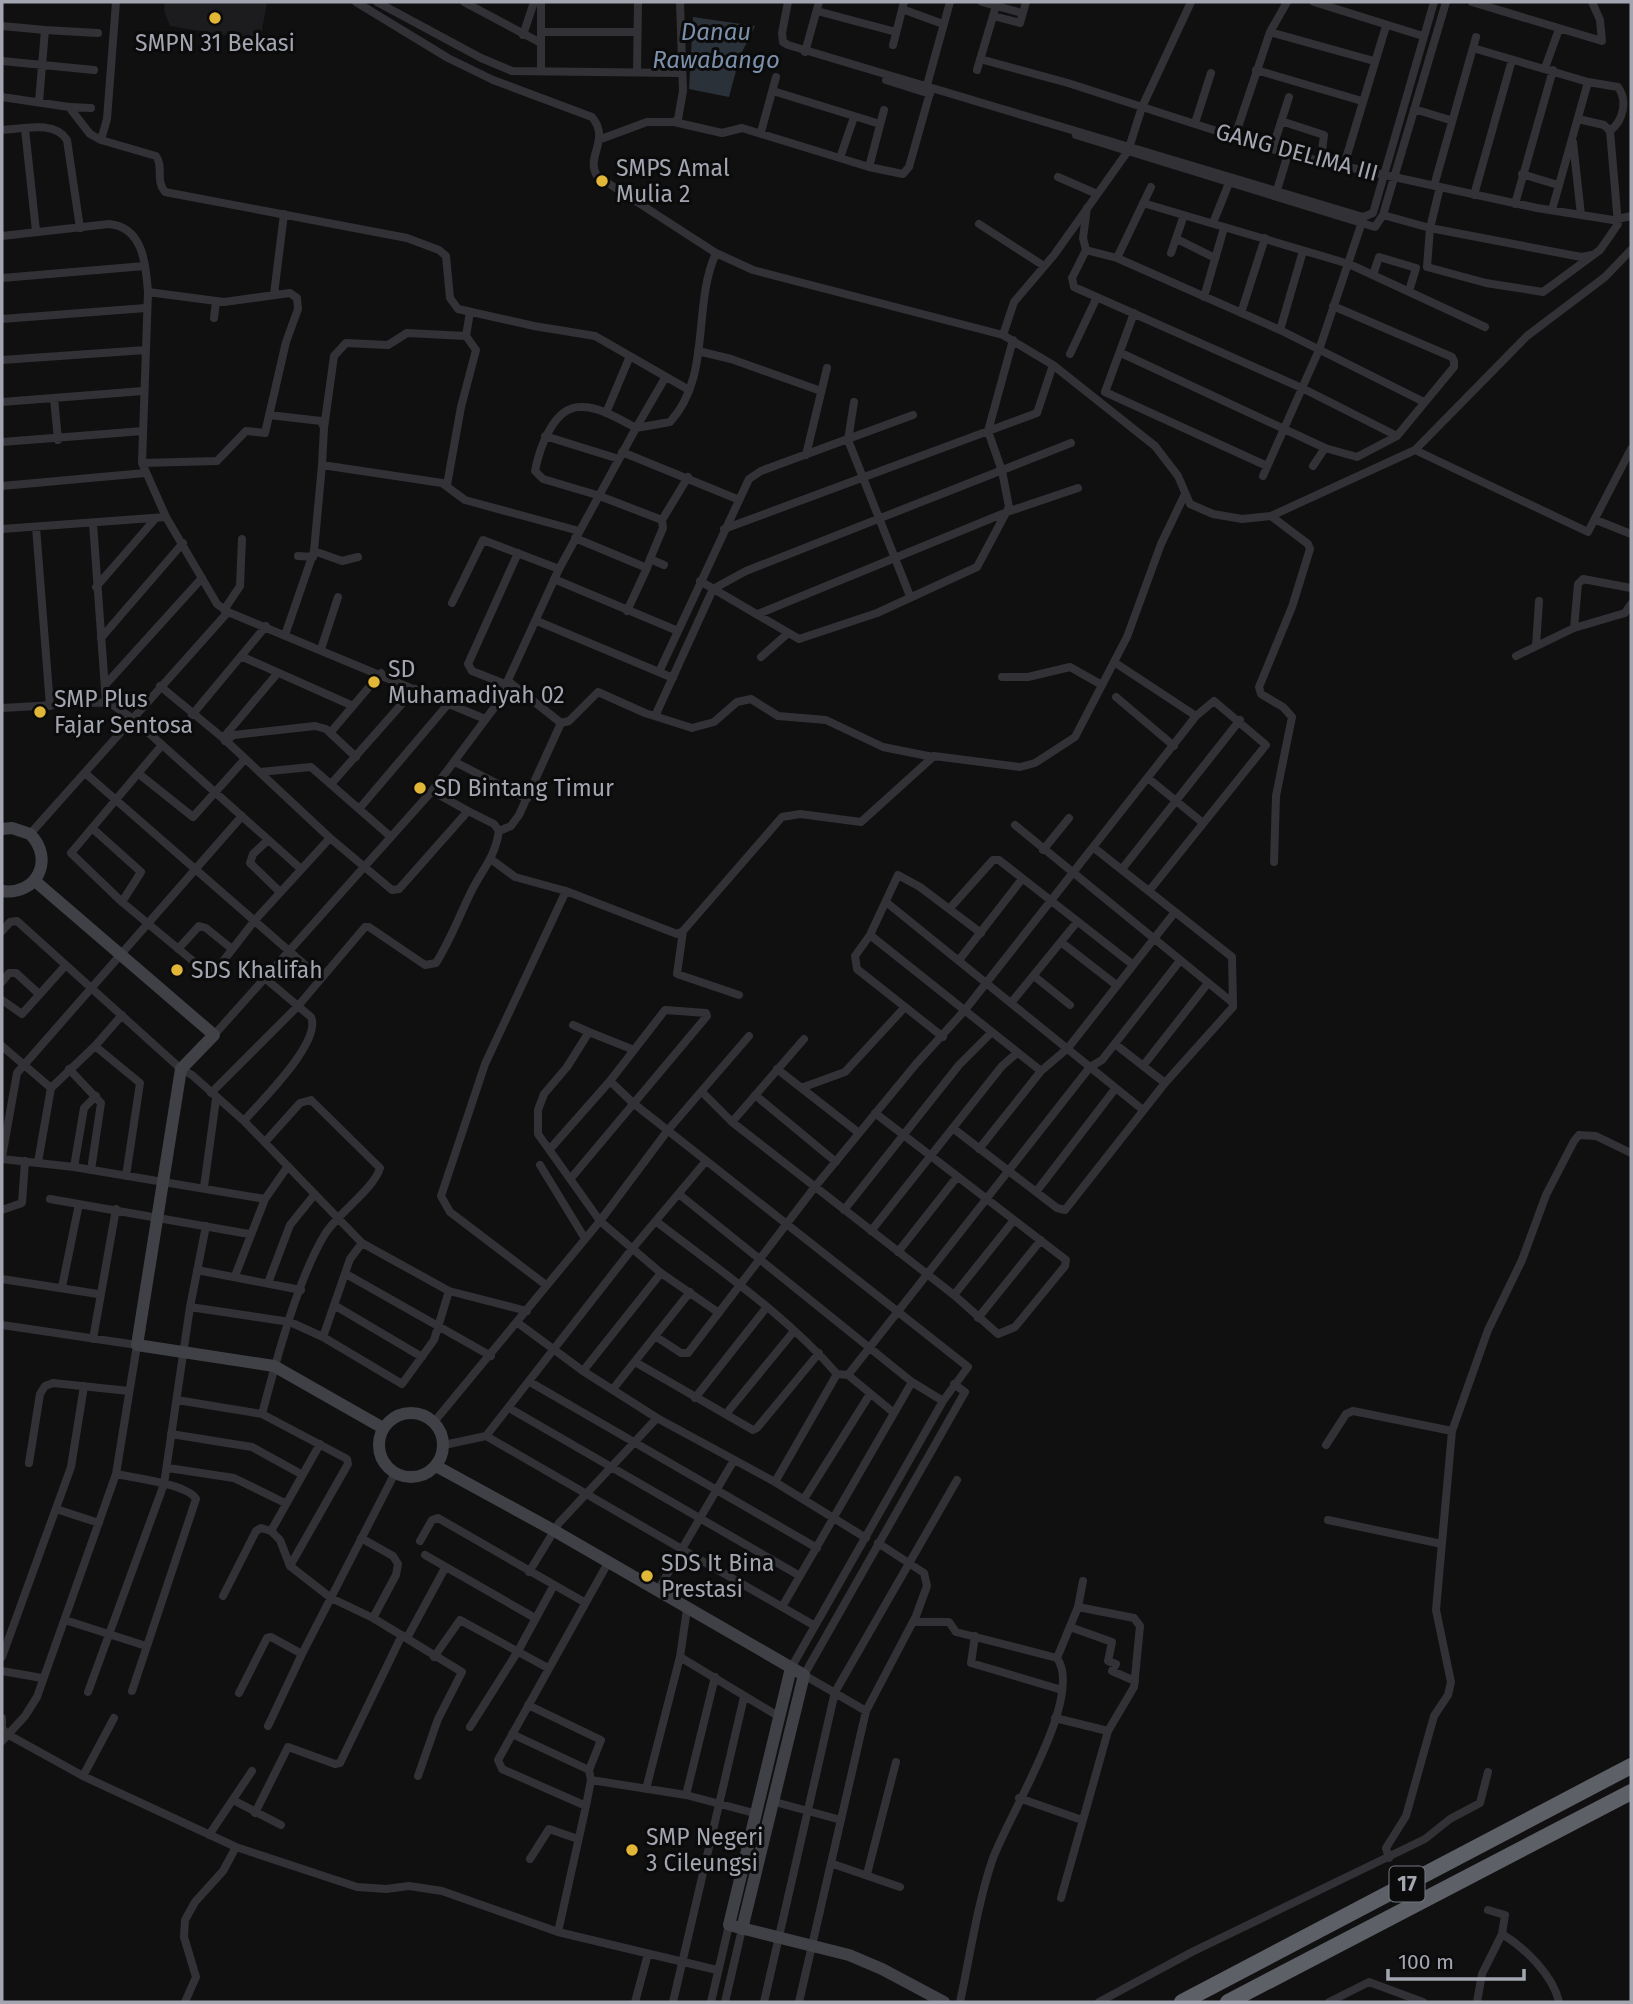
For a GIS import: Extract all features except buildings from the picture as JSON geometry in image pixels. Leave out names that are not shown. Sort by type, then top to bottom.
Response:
[{"type":"highway","name":"17","points":[[1182,2002],[1631,1766]]},
{"type":"highway","name":"17","points":[[1228,2002],[1631,1792]]},
{"type":"street","points":[[101,140],[108,106],[116,2]]},
{"type":"street","points":[[356,2],[459,64],[493,80],[592,117],[601,139],[593,169],[597,176],[716,253],[766,274],[1003,335],[1013,340],[1052,365],[1155,446],[1178,476],[1192,506],[1213,514],[1242,519],[1271,516],[1415,450],[1527,336],[1605,277],[1631,248]]},
{"type":"street","points":[[377,2],[504,68],[541,72],[680,73]]},
{"type":"street","points":[[464,2],[539,42]]},
{"type":"street","points":[[523,35],[534,2]]},
{"type":"street","points":[[541,2],[541,72]]},
{"type":"street","points":[[637,72],[638,2]]},
{"type":"street","points":[[674,122],[682,99],[680,2]]},
{"type":"street","points":[[788,2],[782,33],[783,42],[806,50]]},
{"type":"street","points":[[601,139],[647,122],[674,122],[722,133],[737,128],[761,132],[869,167],[896,173],[906,171],[950,2]]},
{"type":"street","points":[[982,2],[1020,23],[1026,2]]},
{"type":"street","points":[[1003,335],[1014,302],[1044,266],[1129,148],[1142,107],[1191,2]]},
{"type":"street","points":[[1235,136],[1255,70],[1270,32],[1287,2]]},
{"type":"street","points":[[1314,2],[1423,36]]},
{"type":"street","points":[[896,32],[818,6],[806,54],[1042,120],[1043,125],[1370,217],[1434,2]]},
{"type":"street","points":[[1129,148],[1229,183],[1361,225],[1375,227],[1383,215],[1446,2]]},
{"type":"street","points":[[1472,2],[1602,41],[1600,20],[1592,2]]},
{"type":"street","points":[[893,45],[903,6],[943,24]]},
{"type":"street","points":[[977,70],[994,11]]},
{"type":"street","points":[[2,26],[98,33]]},
{"type":"street","points":[[1343,165],[1386,26]]},
{"type":"street","points":[[1515,204],[1559,29]]},
{"type":"street","points":[[39,102],[46,30]]},
{"type":"street","points":[[541,32],[637,32]]},
{"type":"street","points":[[1270,32],[1374,61]]},
{"type":"street","points":[[1476,37],[1450,120],[1430,228],[1427,267],[1543,292],[1594,255],[1612,237],[1618,219],[1610,131],[1604,125],[1578,119]]},
{"type":"street","points":[[1473,48],[1621,90],[1621,121],[1610,131]]},
{"type":"street","name":"GANG DELIMA III","points":[[980,59],[1273,147],[1287,154],[1321,159],[1382,176],[1515,204],[1618,219],[1631,216]]},
{"type":"street","points":[[1474,195],[1511,60]]},
{"type":"street","points":[[2,61],[94,70]]},
{"type":"street","points":[[1255,70],[1362,101]]},
{"type":"street","points":[[1195,123],[1211,73]]},
{"type":"street","points":[[761,132],[776,77]]},
{"type":"street","points":[[1552,210],[1588,82]]},
{"type":"street","points":[[773,91],[880,124]]},
{"type":"street","points":[[2,97],[91,108]]},
{"type":"street","points":[[1273,147],[1289,97]]},
{"type":"street","points":[[69,107],[90,134],[101,140],[156,156],[160,161],[159,183],[165,192],[407,237],[439,250],[449,262],[451,302],[458,309],[595,335],[689,390]]},
{"type":"street","points":[[1414,109],[1450,120]]},
{"type":"street","points":[[869,167],[884,110]]},
{"type":"street","points":[[840,158],[854,117]]},
{"type":"street","points":[[1281,121],[1324,135],[1321,159]]},
{"type":"street","points":[[25,128],[36,231]]},
{"type":"street","points":[[2,130],[52,128],[65,137],[80,228]]},
{"type":"street","points":[[1573,138],[1581,215]]},
{"type":"street","points":[[1277,190],[1287,154]]},
{"type":"street","points":[[1522,174],[1558,185]]},
{"type":"street","points":[[1058,177],[1097,194]]},
{"type":"street","points":[[1213,223],[1229,183]]},
{"type":"street","points":[[1117,258],[1151,187]]},
{"type":"street","points":[[1143,203],[1349,264],[1485,327]]},
{"type":"street","points":[[1087,208],[1083,238],[1086,250],[1074,275],[1074,287],[1304,389],[1397,436]]},
{"type":"street","points":[[274,293],[284,214]]},
{"type":"street","points":[[1171,253],[1184,215]]},
{"type":"street","points":[[1383,215],[1430,228],[1581,257],[1594,255]]},
{"type":"street","points":[[2,236],[109,224],[127,227],[137,239],[145,266],[148,292],[142,463],[166,517],[211,596],[226,611],[381,673],[485,719]]},
{"type":"street","points":[[979,224],[1044,266]]},
{"type":"street","points":[[1263,476],[1304,389],[1361,225]]},
{"type":"street","points":[[1204,298],[1224,228]]},
{"type":"street","points":[[1177,239],[1215,258]]},
{"type":"street","points":[[1241,313],[1265,239]]},
{"type":"street","points":[[1086,250],[1117,258],[1279,330],[1424,402]]},
{"type":"street","points":[[1279,330],[1303,251]]},
{"type":"street","points":[[662,520],[537,475],[536,465],[545,436],[572,408],[580,407],[606,413],[636,428],[670,422],[689,390],[716,253]]},
{"type":"street","points":[[1373,275],[1379,257],[1416,268],[1409,291]]},
{"type":"street","points":[[2,278],[145,266]]},
{"type":"street","points":[[142,463],[217,461],[246,431],[265,433],[286,342],[299,306],[293,294],[274,293],[256,299],[216,302],[148,292]]},
{"type":"street","points":[[1070,354],[1097,297]]},
{"type":"street","points":[[214,318],[216,302]]},
{"type":"street","points":[[1121,352],[1325,448],[1357,457],[1397,436],[1454,367],[1452,357],[1333,306]]},
{"type":"street","points":[[2,319],[146,308]]},
{"type":"street","points":[[447,485],[461,407],[476,350],[467,336],[470,312]]},
{"type":"street","points":[[1134,313],[1121,352],[1104,387],[1107,393],[1267,466]]},
{"type":"street","points":[[285,635],[314,554],[324,428],[334,356],[346,343],[388,345],[407,333],[467,336]]},
{"type":"street","points":[[700,581],[799,639],[877,613],[910,596],[974,570],[1007,512],[1010,497],[988,431],[1013,340]]},
{"type":"street","points":[[2,360],[146,350]]},
{"type":"street","points":[[698,351],[731,359],[821,391]]},
{"type":"street","points":[[606,413],[630,356]]},
{"type":"street","points":[[724,529],[1039,412],[1052,365]]},
{"type":"street","points":[[806,455],[827,368]]},
{"type":"street","points":[[4,1737],[33,1706],[116,1474],[181,1069],[266,979],[455,762],[507,683],[554,579],[597,495],[665,378]]},
{"type":"street","points":[[2,402],[144,391]]},
{"type":"street","points":[[54,398],[58,440]]},
{"type":"street","points":[[855,402],[848,440],[897,557],[910,596]]},
{"type":"street","points":[[269,415],[315,419],[321,421],[324,428]]},
{"type":"street","points":[[659,672],[737,499],[753,475],[913,415]]},
{"type":"street","points":[[2,442],[58,440],[143,431]]},
{"type":"street","points":[[545,436],[620,455],[688,477],[737,499]]},
{"type":"street","points":[[656,714],[713,589],[735,575],[1072,443]]},
{"type":"street","points":[[1313,466],[1325,448]]},
{"type":"street","points":[[1415,450],[1588,532],[1631,449]]},
{"type":"street","points":[[322,465],[447,485],[464,500],[577,535],[649,563],[664,565]]},
{"type":"street","points":[[2,486],[145,473]]},
{"type":"street","points":[[627,611],[663,528],[662,520],[688,477]]},
{"type":"street","points":[[758,614],[1007,512],[1078,488]]},
{"type":"street","points":[[561,723],[569,721],[598,692],[689,728],[717,721],[737,702],[749,698],[778,716],[826,720],[883,747],[1014,768],[1035,763],[1080,731],[1127,637],[1161,544],[1185,495]]},
{"type":"street","points":[[1271,516],[1303,540],[1310,549],[1292,607],[1259,687],[1261,694],[1283,707],[1292,718],[1276,796],[1274,862]]},
{"type":"street","points":[[2,529],[166,517]]},
{"type":"street","points":[[96,587],[155,519]]},
{"type":"street","points":[[1596,520],[1631,534]]},
{"type":"street","points":[[93,523],[106,703]]},
{"type":"street","points":[[36,527],[50,706]]},
{"type":"street","points":[[30,834],[226,611],[240,586],[242,539]]},
{"type":"street","points":[[452,603],[483,540],[559,569]]},
{"type":"street","points":[[101,638],[183,544]]},
{"type":"street","points":[[518,553],[468,664],[469,670],[507,683],[561,723]]},
{"type":"street","points":[[298,556],[314,554],[342,561],[358,557]]},
{"type":"street","points":[[106,684],[202,578]]},
{"type":"street","points":[[554,579],[678,631]]},
{"type":"street","points":[[1574,628],[1577,584],[1583,579],[1631,588]]},
{"type":"street","points":[[321,649],[338,597]]},
{"type":"street","points":[[1536,646],[1539,601]]},
{"type":"street","points":[[1516,656],[1574,628],[1625,613],[1631,604]]},
{"type":"street","points":[[537,621],[673,678]]},
{"type":"street","points":[[192,715],[243,657],[266,626]]},
{"type":"street","points":[[761,657],[787,634]]},
{"type":"street","points":[[243,657],[276,674],[353,706]]},
{"type":"street","points":[[1114,662],[1196,716]]},
{"type":"street","points":[[1002,677],[1028,677],[1052,669],[1070,667],[1101,685]]},
{"type":"street","points":[[330,733],[381,673]]},
{"type":"street","points":[[224,739],[276,674]]},
{"type":"street","points":[[160,686],[224,739],[330,838],[389,888],[399,889],[468,811]]},
{"type":"street","points":[[331,784],[415,689]]},
{"type":"street","points":[[1116,697],[1174,746]]},
{"type":"street","points":[[655,1336],[681,1353],[688,1353],[875,1112],[916,1063],[943,1037],[1196,716],[1214,701],[1240,720],[1266,745],[1149,891]]},
{"type":"street","points":[[2,708],[106,703],[132,718],[301,869]]},
{"type":"street","points":[[359,809],[449,704]]},
{"type":"street","points":[[1122,869],[1240,720]]},
{"type":"street","points":[[204,1187],[213,1096],[298,1006],[367,926],[425,965],[433,966],[452,939],[474,887],[492,860],[499,831],[514,823],[527,799],[561,723]]},
{"type":"street","points":[[224,739],[315,726],[330,733],[356,757]]},
{"type":"street","points":[[162,745],[71,851],[72,855],[148,925],[208,972],[217,969],[254,920],[330,838]]},
{"type":"street","points":[[492,860],[515,877],[566,891],[675,934],[683,931],[780,818],[800,814],[863,821],[933,757]]},
{"type":"street","points":[[139,774],[190,817],[197,815],[244,760]]},
{"type":"street","points":[[455,762],[527,799]]},
{"type":"street","points":[[260,772],[311,767],[391,836]]},
{"type":"street","points":[[85,773],[320,978]]},
{"type":"street","points":[[1148,778],[1203,822]]},
{"type":"street","points":[[432,790],[494,824],[499,831]]},
{"type":"street","points":[[242,817],[17,1073],[2,1158],[204,1187],[265,1199]]},
{"type":"street","points":[[1043,850],[1069,818]]},
{"type":"street","points":[[1015,825],[1072,875],[1233,1003]]},
{"type":"street","points":[[92,828],[141,872],[122,902]]},
{"type":"street","points":[[2,829],[22,830],[30,834],[43,857],[35,881],[20,891],[2,891]]},
{"type":"street","points":[[268,840],[253,854],[250,863],[280,892]]},
{"type":"street","points":[[954,1129],[1057,1208],[1069,1208],[1165,1083],[1232,1010],[1232,957],[1093,847]]},
{"type":"street","points":[[950,908],[993,860],[999,860],[1132,964]]},
{"type":"street","points":[[943,1037],[855,967],[855,956],[870,935],[895,877],[901,875],[981,933]]},
{"type":"street","points":[[959,960],[1022,879]]},
{"type":"street","points":[[35,881],[214,1035]]},
{"type":"street","points":[[545,1285],[450,1212],[441,1196],[485,1063],[566,891]]},
{"type":"street","points":[[886,902],[1143,1110]]},
{"type":"street","points":[[979,1149],[1041,1071],[1068,1048],[1115,984],[1175,912]]},
{"type":"street","points":[[2,932],[12,920],[17,921],[65,966],[94,987],[181,1069],[244,1121],[362,1242],[449,1291],[527,1311]]},
{"type":"street","points":[[1011,1003],[1077,922]]},
{"type":"street","points":[[178,949],[202,926],[232,949]]},
{"type":"street","points":[[683,931],[677,974],[739,995]]},
{"type":"street","points":[[870,935],[1041,1071]]},
{"type":"street","points":[[1060,942],[1115,984]]},
{"type":"street","points":[[848,1375],[1007,1169],[1090,1067],[1102,1060],[1179,962]]},
{"type":"street","points":[[2,1000],[22,1014],[65,966]]},
{"type":"street","points":[[2,982],[9,973],[16,972],[39,994]]},
{"type":"street","points":[[1034,976],[1070,1005]]},
{"type":"street","points":[[244,1121],[310,1040],[313,1020],[266,979]]},
{"type":"street","points":[[1143,1066],[1208,983]]},
{"type":"street","points":[[801,1088],[845,1072],[904,1008]]},
{"type":"street","points":[[550,1149],[610,1080],[666,1009],[706,1014],[572,1177]]},
{"type":"street","points":[[38,1162],[51,1088],[95,1046],[122,1015]]},
{"type":"street","points":[[573,1025],[634,1050]]},
{"type":"street","points":[[589,1032],[567,1067],[544,1094],[538,1110],[538,1134],[572,1177],[600,1221],[661,1273],[719,1313]]},
{"type":"street","points":[[844,1210],[960,1065],[991,1033]]},
{"type":"street","points":[[434,1422],[518,1323],[584,1237],[600,1221],[668,1130],[749,1036]]},
{"type":"street","points":[[733,1122],[804,1039]]},
{"type":"street","points":[[1115,1044],[1165,1083]]},
{"type":"street","points":[[2,1046],[51,1088]]},
{"type":"street","points":[[95,1046],[140,1083],[126,1176]]},
{"type":"street","points":[[871,1231],[1002,1066],[1017,1053]]},
{"type":"street","points":[[69,1069],[96,1096],[101,1109],[91,1170]]},
{"type":"street","points":[[777,1069],[859,1133]]},
{"type":"street","points":[[610,1080],[633,1103],[968,1367],[943,1401],[791,1668],[710,2002]]},
{"type":"street","points":[[2,1088],[11,1095]]},
{"type":"street","points":[[1036,1192],[1115,1089]]},
{"type":"street","points":[[702,1092],[733,1122],[954,1295],[998,1334],[1012,1329],[1065,1266],[1066,1259],[875,1112]]},
{"type":"street","points":[[755,1095],[836,1162]]},
{"type":"street","points":[[74,1167],[84,1108],[96,1096]]},
{"type":"street","points":[[262,1414],[274,1366],[321,1242],[338,1217],[379,1173],[380,1166],[307,1099],[300,1102],[265,1142]]},
{"type":"street","points":[[1389,1858],[1386,1848],[1406,1816],[1434,1716],[1448,1695],[1451,1682],[1437,1620],[1442,1544],[1452,1431],[1479,1352],[1521,1259],[1546,1195],[1574,1141],[1579,1135],[1587,1133],[1631,1153]]},
{"type":"street","points":[[2,1210],[22,1203],[25,1161]]},
{"type":"street","points":[[444,1445],[486,1436],[632,1250],[706,1161]]},
{"type":"street","points":[[540,1165],[584,1237]]},
{"type":"street","points":[[235,1276],[249,1234],[265,1199],[288,1166]]},
{"type":"street","points":[[898,1252],[957,1177]]},
{"type":"street","points":[[268,1283],[290,1225],[315,1194]]},
{"type":"street","points":[[680,1195],[912,1382],[943,1401]]},
{"type":"street","points":[[50,1199],[249,1234]]},
{"type":"street","points":[[62,1287],[79,1204]]},
{"type":"street","points":[[93,1339],[98,1294],[116,1209]]},
{"type":"street","points":[[954,1295],[1014,1220]]},
{"type":"street","points":[[657,1222],[741,1286],[819,1353],[837,1374],[848,1375],[894,1413]]},
{"type":"street","points":[[88,1692],[164,1484],[190,1307],[205,1226]]},
{"type":"street","points":[[978,1318],[1041,1240]]},
{"type":"street","points":[[323,1337],[350,1259],[362,1242]]},
{"type":"street","points":[[197,1270],[301,1290]]},
{"type":"street","points":[[583,1371],[661,1273]]},
{"type":"street","points":[[346,1274],[491,1356]]},
{"type":"street","points":[[2,1279],[98,1294]]},
{"type":"street","points":[[190,1307],[290,1322],[323,1337],[401,1384],[406,1382],[434,1340],[449,1291]]},
{"type":"street","points":[[613,1390],[690,1292]]},
{"type":"street","points":[[334,1306],[422,1357]]},
{"type":"street","points":[[695,1398],[766,1308]]},
{"type":"street","points":[[518,1323],[583,1371],[657,1418],[775,1482],[866,1538]]},
{"type":"street","points":[[2,1325],[274,1366],[383,1428]]},
{"type":"street","points":[[726,1414],[794,1331]]},
{"type":"street","points":[[635,1362],[750,1429],[757,1428],[819,1353]]},
{"type":"street","points":[[775,1482],[837,1374]]},
{"type":"street","points":[[530,1382],[817,1548]]},
{"type":"street","points":[[782,1606],[912,1382]]},
{"type":"street","points":[[29,1463],[42,1390],[53,1383],[129,1391]]},
{"type":"street","points":[[725,2002],[775,1802],[803,1675],[965,1392],[954,1384]]},
{"type":"street","points":[[2,1657],[72,1463],[84,1386]]},
{"type":"street","points":[[804,1499],[870,1394]]},
{"type":"street","points":[[177,1400],[262,1414],[347,1459],[348,1464],[290,1566]]},
{"type":"street","points":[[509,1408],[800,1576]]},
{"type":"street","points":[[1326,1445],[1346,1414],[1353,1412],[1452,1431]]},
{"type":"street","points":[[407,1413],[417,1413],[434,1422],[444,1445],[436,1466],[417,1477],[395,1473],[384,1463],[379,1450],[383,1428],[398,1416],[407,1413]]},
{"type":"street","points":[[529,1572],[554,1530],[657,1418]]},
{"type":"street","points":[[171,1434],[252,1447],[301,1474]]},
{"type":"street","points":[[486,1436],[815,1626]]},
{"type":"street","points":[[271,1531],[320,1444]]},
{"type":"street","points":[[658,1590],[734,1460]]},
{"type":"street","points":[[436,1466],[554,1530],[866,1711]]},
{"type":"street","points":[[168,1468],[234,1478],[285,1503]]},
{"type":"street","points":[[268,1726],[395,1473]]},
{"type":"street","points":[[116,1474],[190,1492],[196,1499],[132,1690]]},
{"type":"street","points":[[764,2002],[835,1692],[957,1480]]},
{"type":"street","points":[[56,1509],[99,1523]]},
{"type":"street","points":[[420,1541],[432,1520],[438,1518],[584,1602]]},
{"type":"street","points":[[1328,1520],[1442,1544]]},
{"type":"street","points":[[223,1596],[254,1534],[261,1528],[271,1531],[280,1540],[290,1566],[331,1598],[373,1618],[463,1674],[438,1719],[418,1776]]},
{"type":"street","points":[[362,1538],[393,1556],[398,1564],[396,1575],[373,1618]]},
{"type":"street","points":[[799,2002],[833,1864],[866,1711],[914,1622],[928,1580],[925,1573],[878,1542]]},
{"type":"street","points":[[425,1555],[535,1618]]},
{"type":"street","points":[[586,1806],[500,1767],[498,1758],[609,1562]]},
{"type":"street","points":[[256,1813],[290,1746],[335,1764],[340,1763],[404,1637],[445,1568]]},
{"type":"street","points":[[960,2002],[989,1872],[1019,1798],[1049,1741],[1064,1673],[1057,1658],[1078,1606],[1083,1581]]},
{"type":"street","points":[[470,1727],[518,1651],[554,1585]]},
{"type":"street","points":[[1061,1898],[1108,1731],[1131,1695],[1135,1681],[1140,1626],[1137,1620],[1078,1606]]},
{"type":"street","points":[[646,1788],[680,1657],[687,1609]]},
{"type":"street","points":[[65,1620],[146,1646]]},
{"type":"street","points":[[434,1657],[460,1620],[548,1668]]},
{"type":"street","points":[[914,1622],[949,1622],[954,1631],[1057,1658]]},
{"type":"street","points":[[1070,1627],[1112,1642],[1108,1661],[1116,1664],[1112,1671],[1135,1681]]},
{"type":"street","points":[[975,1636],[971,1663],[1062,1690]]},
{"type":"street","points":[[239,1693],[267,1638],[271,1637],[302,1654]]},
{"type":"street","points":[[680,1657],[778,1716]]},
{"type":"street","points":[[2,1671],[42,1678]]},
{"type":"street","points":[[686,1795],[716,1677]]},
{"type":"street","points":[[673,2002],[744,1697]]},
{"type":"street","points":[[528,1705],[600,1738],[589,1770],[591,1780],[558,1932]]},
{"type":"street","points":[[2,1718],[4,1737]]},
{"type":"street","points":[[83,1776],[114,1718]]},
{"type":"street","points":[[1055,1718],[1108,1731]]},
{"type":"street","points":[[512,1734],[589,1770]]},
{"type":"street","points":[[4,1737],[236,1847],[357,1887],[386,1889],[409,1886],[442,1891],[558,1932],[717,1970]]},
{"type":"street","points":[[867,1874],[896,1762]]},
{"type":"street","points":[[209,1835],[252,1771]]},
{"type":"street","points":[[1099,2002],[1192,1952],[1426,1839],[1450,1819],[1480,1803],[1488,1772]]},
{"type":"street","points":[[591,1780],[686,1795],[718,1806],[754,1813]]},
{"type":"street","points":[[1019,1798],[1082,1820]]},
{"type":"street","points":[[233,1800],[281,1825]]},
{"type":"street","points":[[775,1802],[841,1820]]},
{"type":"street","points":[[530,1859],[549,1829],[578,1839]]},
{"type":"street","points":[[185,2002],[196,1977],[184,1937],[185,1920],[195,1902],[223,1871],[236,1847]]},
{"type":"street","points":[[833,1864],[900,1887]]},
{"type":"street","points":[[1477,2002],[1482,1974],[1502,1934],[1505,1914],[1488,1910]]},
{"type":"street","points":[[729,1926],[869,1963],[944,2002]]},
{"type":"street","points":[[1502,1934],[1516,1943],[1546,1975],[1559,2002]]},
{"type":"street","points":[[635,2002],[648,1954]]},
{"type":"street","points":[[1329,2002],[1369,1982],[1423,2002]]},
{"type":"shaded area","name":"SMPN 31 Bekasi","points":[[165,2],[267,2],[260,41],[170,26],[164,11]]},
{"type":"water","name":"Danau Rawabango","points":[[693,17],[755,26],[740,56],[729,97],[689,89]]},
{"type":"place","name":"SMPN 31 Bekasi","points":[[215,18]]},
{"type":"place","name":"SMPS Amal Mulia 2","points":[[602,181]]},
{"type":"place","name":"SD Muhamadiyah 02","points":[[374,682]]},
{"type":"place","name":"SMP Plus Fajar Sentosa","points":[[40,712]]},
{"type":"place","name":"SD Bintang Timur","points":[[420,788]]},
{"type":"place","name":"SDS Khalifah","points":[[177,970]]},
{"type":"place","name":"SDS It Bina Prestasi","points":[[647,1576]]},
{"type":"place","name":"SMP Negeri 3 Cileungsi","points":[[632,1850]]}]
